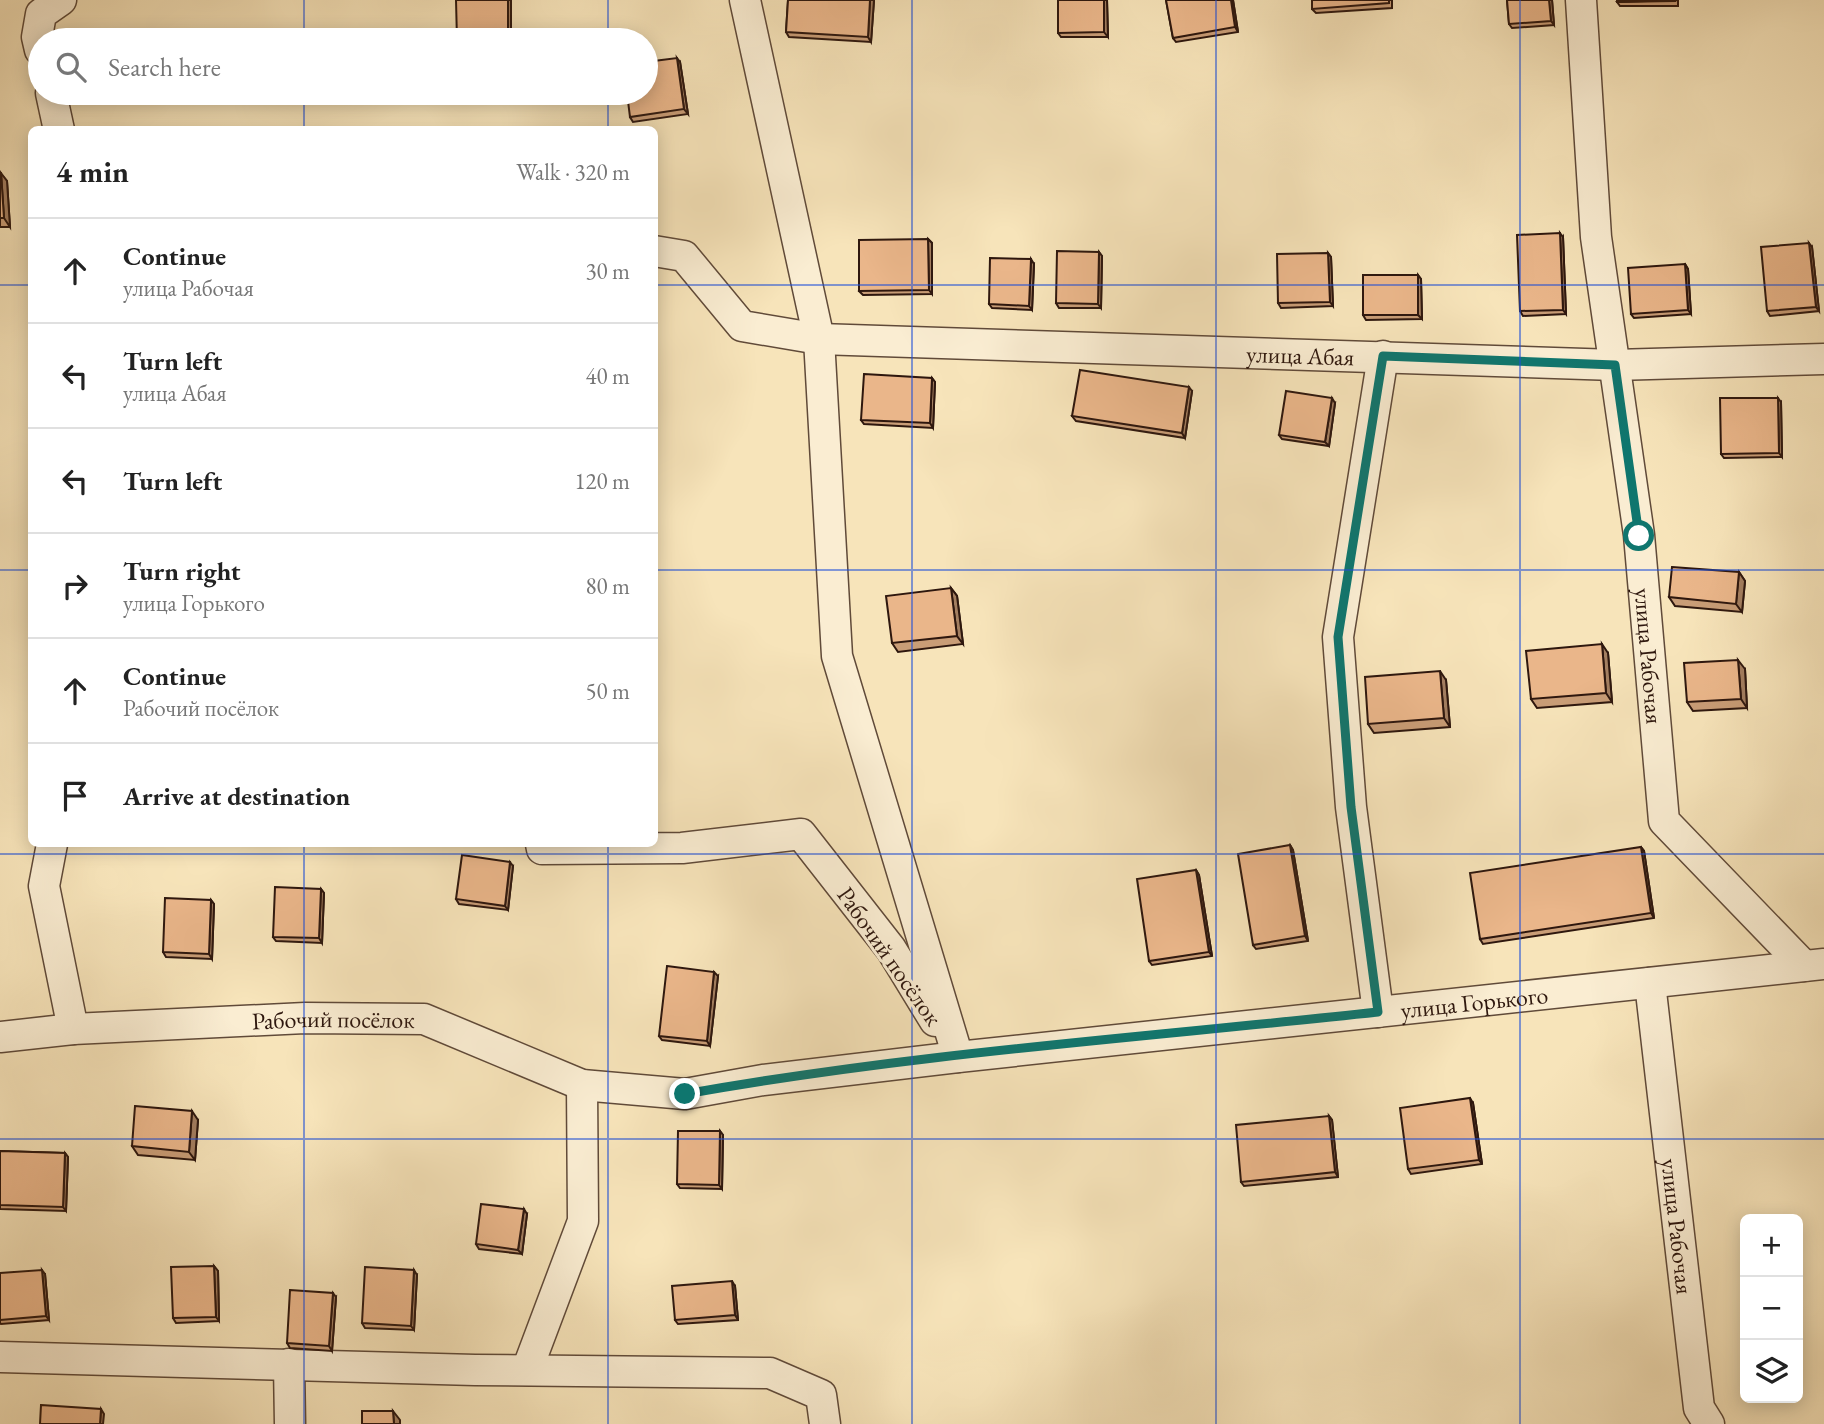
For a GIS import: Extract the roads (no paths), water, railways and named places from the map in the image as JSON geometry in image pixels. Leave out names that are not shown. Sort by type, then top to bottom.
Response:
[{"type":"street","points":[[39,28],[41,14],[61,0]]},
{"type":"street","points":[[745,0],[819,338],[838,656],[958,1057]]},
{"type":"street","name":"улица Рабочая","points":[[1581,0],[1596,237],[1639,536],[1664,821],[1814,965]]},
{"type":"street","points":[[54,105],[58,126]]},
{"type":"street","points":[[658,252],[684,256],[742,326],[819,338]]},
{"type":"street","name":"улица Абая","points":[[819,338],[1615,365],[1824,359]]},
{"type":"street","points":[[1378,1012],[1351,807],[1338,637],[1383,356]]},
{"type":"street","name":"Рабочий посёлок","points":[[0,1037],[73,1029],[305,1018],[424,1019],[582,1085],[685,1094],[763,1080],[958,1057],[891,949],[801,834],[682,848],[542,847]]},
{"type":"street","points":[[51,847],[44,886],[73,1029]]},
{"type":"street","name":"улица Горького","points":[[958,1057],[1814,965]]},
{"type":"street","name":"улица Рабочая","points":[[1650,983],[1699,1408],[1709,1424]]},
{"type":"street","points":[[527,1370],[583,1221],[582,1085]]},
{"type":"street","points":[[0,1357],[770,1373],[821,1395],[825,1424]]},
{"type":"street","points":[[289,1364],[290,1424]]}]
